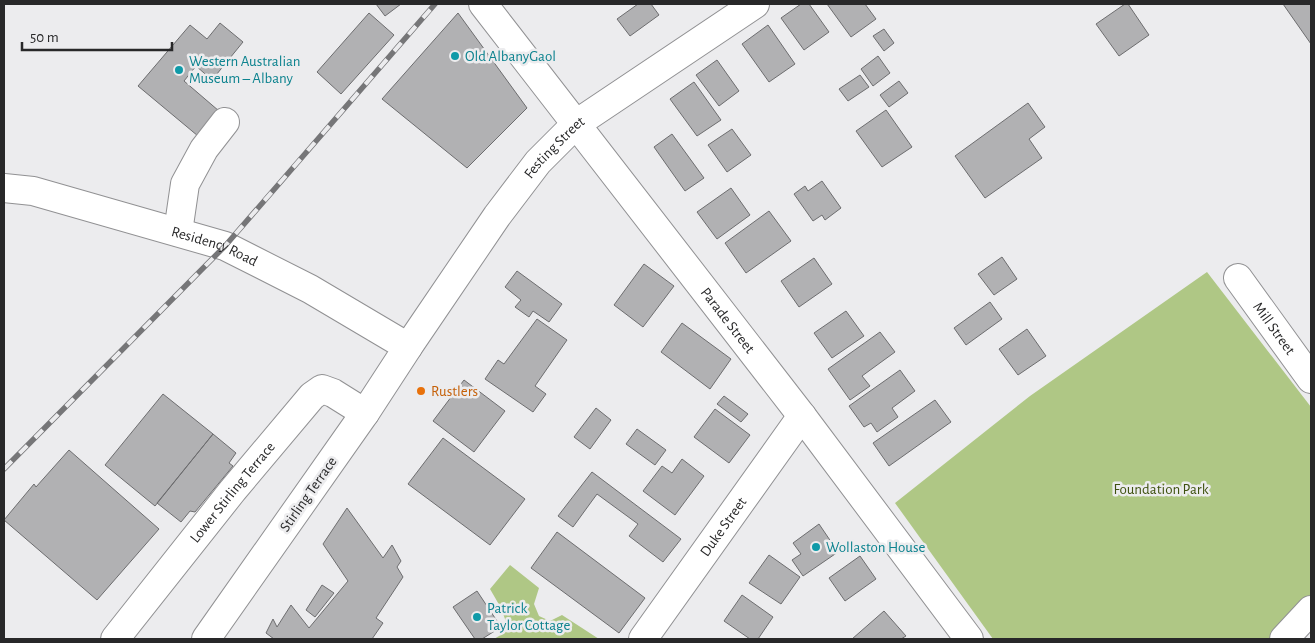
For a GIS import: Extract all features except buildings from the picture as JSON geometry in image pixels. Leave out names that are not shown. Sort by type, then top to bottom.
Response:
[{"type":"street","name":"Parade Street","points":[[484,4],[802,416],[969,639]]},
{"type":"street","name":"Festing Street","points":[[408,347],[497,216],[538,162],[576,124],[755,4]]},
{"type":"street","points":[[178,232],[185,184],[204,149],[225,122]]},
{"type":"street","name":"Residency Road","points":[[4,188],[34,191],[225,246],[310,289],[408,347]]},
{"type":"street","name":"Mill Street","points":[[1238,278],[1311,379]]},
{"type":"street","name":"Stirling Terrace","points":[[206,639],[364,414],[408,347]]},
{"type":"street","name":"Lower Stirling Terrace","points":[[115,639],[232,490],[312,396],[322,389],[333,393],[364,414]]},
{"type":"street","name":"Duke Street","points":[[643,639],[802,416]]},
{"type":"street","points":[[1284,639],[1311,610]]},
{"type":"green space","name":"Foundation Park","points":[[1207,272],[1311,407],[1311,594],[1270,639],[993,639],[895,503],[1030,396]]},
{"type":"green space","points":[[510,565],[539,588],[534,604],[539,616],[550,621],[562,615],[599,639],[494,639],[509,630],[501,608],[490,589]]},
{"type":"railway","points":[[4,469],[225,246],[435,4]]},
{"type":"place","name":"Old AlbanyGaol","points":[[455,56]]},
{"type":"place","name":"Western Australian Museum – Albany","points":[[179,70]]},
{"type":"place","name":"Rustlers","points":[[421,391]]},
{"type":"place","name":"Wollaston House","points":[[816,547]]},
{"type":"place","name":"Patrick Taylor Cottage","points":[[477,617]]}]
